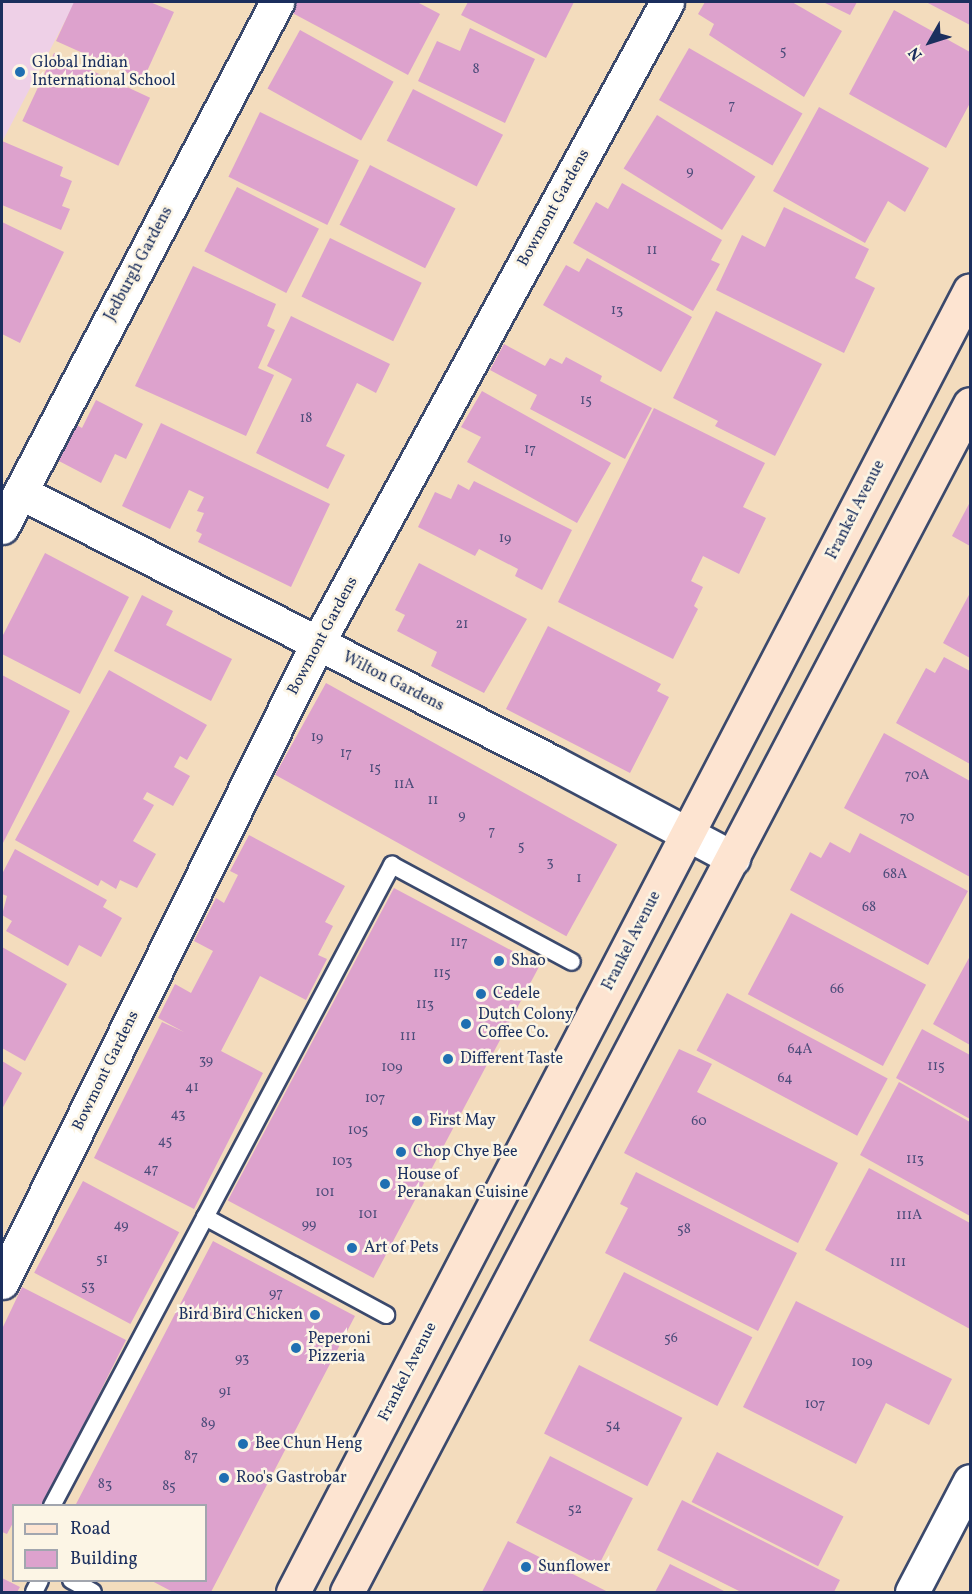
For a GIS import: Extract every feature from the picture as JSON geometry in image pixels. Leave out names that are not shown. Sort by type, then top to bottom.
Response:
[{"type":"street","name":"Jedburgh Gardens","points":[[2,527],[276,2]]},
{"type":"street","name":"Bowmont Gardens","points":[[2,1282],[317,644],[667,2]]},
{"type":"street","name":"Frankel Avenue","points":[[293,1593],[970,290]]},
{"type":"street","points":[[347,1593],[970,404]]},
{"type":"street","name":"Wilton Gardens","points":[[20,492],[554,763],[733,858]]},
{"type":"street","points":[[912,1593],[970,1481]]},
{"type":"lane","points":[[53,1504],[392,865],[572,962]]},
{"type":"lane","points":[[205,1217],[386,1315]]},
{"type":"lane","points":[[73,1582],[93,1593]]},
{"type":"shaded area","name":"Global Indian International School","points":[[2,2],[75,2],[2,142]]},
{"type":"building","points":[[74,2],[150,2],[174,12],[143,80],[56,41]]},
{"type":"building","points":[[289,2],[417,2],[440,14],[408,75],[285,9]]},
{"type":"building","points":[[468,2],[574,2],[546,58],[461,15]]},
{"type":"building","points":[[705,2],[792,2],[842,31],[804,97],[709,35],[714,24],[698,14]]},
{"type":"building","points":[[823,2],[857,2],[850,15]]},
{"type":"building","points":[[926,2],[970,2],[970,25]]},
{"type":"building","points":[[894,10],[970,52],[970,103],[946,148],[849,94]]},
{"type":"building","points":[[470,28],[535,59],[505,123],[418,81],[437,41],[460,51]]},
{"type":"building","points":[[300,30],[394,82],[361,140],[268,89]]},
{"type":"building","points":[[689,48],[802,114],[772,165],[659,100]]},
{"type":"building","points":[[54,53],[150,98],[118,166],[22,121]]},
{"type":"building","points":[[413,89],[503,135],[477,187],[387,141]]},
{"type":"building","points":[[819,107],[929,168],[905,212],[888,201],[865,243],[773,191]]},
{"type":"building","points":[[260,112],[359,160],[327,225],[228,177]]},
{"type":"building","points":[[657,115],[755,176],[722,230],[624,168]]},
{"type":"building","points":[[2,141],[63,167],[60,176],[72,181],[62,206],[70,209],[61,230],[2,205]]},
{"type":"building","points":[[370,165],[456,209],[425,268],[340,225]]},
{"type":"building","points":[[622,183],[722,240],[711,260],[720,264],[693,311],[573,243],[596,202],[608,209]]},
{"type":"building","points":[[237,187],[319,229],[286,293],[204,251]]},
{"type":"building","points":[[784,207],[869,249],[855,278],[875,288],[844,353],[716,290],[742,235],[765,247]]},
{"type":"building","points":[[2,222],[64,252],[20,343],[2,334]]},
{"type":"building","points":[[330,238],[422,283],[393,341],[302,296]]},
{"type":"building","points":[[587,258],[692,317],[661,372],[543,305],[566,265],[579,272]]},
{"type":"building","points":[[193,266],[276,304],[267,326],[275,330],[258,368],[274,375],[246,436],[135,386]]},
{"type":"building","points":[[716,311],[822,364],[775,456],[715,426],[718,421],[673,398]]},
{"type":"building","points":[[291,316],[390,364],[376,393],[357,383],[326,446],[345,455],[328,489],[256,453],[292,379],[267,366]]},
{"type":"building","points":[[504,344],[545,366],[550,358],[562,364],[566,357],[602,376],[600,381],[652,408],[625,459],[530,409],[537,395],[490,370]]},
{"type":"building","points":[[482,391],[611,463],[577,523],[467,462],[481,437],[461,427]]},
{"type":"building","points":[[96,400],[143,424],[126,459],[115,454],[101,483],[57,460],[75,424],[82,428]]},
{"type":"building","points":[[654,408],[765,463],[743,507],[766,518],[739,574],[703,556],[691,581],[703,587],[694,606],[698,609],[673,659],[558,602]]},
{"type":"building","points":[[161,423],[330,504],[291,587],[198,542],[202,534],[196,531],[204,513],[197,511],[204,497],[189,490],[170,529],[122,506]]},
{"type":"building","points":[[474,481],[572,530],[542,590],[515,576],[518,569],[479,549],[475,556],[418,527],[435,492],[451,499],[458,484],[469,490]]},
{"type":"building","points":[[970,502],[970,546],[952,536]]},
{"type":"building","points":[[45,553],[129,597],[80,694],[2,654],[2,637]]},
{"type":"building","points":[[419,563],[527,619],[484,693],[431,666],[437,652],[397,631],[405,615],[395,610]]},
{"type":"building","points":[[970,593],[970,658],[943,643]]},
{"type":"building","points":[[142,595],[173,611],[166,625],[232,659],[211,701],[114,651]]},
{"type":"building","points":[[548,626],[661,684],[657,691],[669,697],[630,773],[506,709]]},
{"type":"building","points":[[944,657],[970,671],[970,764],[896,723],[926,668],[935,673]]},
{"type":"building","points":[[109,670],[207,725],[187,760],[180,756],[174,767],[190,776],[173,806],[147,792],[143,799],[154,805],[133,841],[156,854],[137,888],[120,880],[116,889],[101,880],[98,886],[15,840]]},
{"type":"building","points":[[2,675],[70,711],[2,845]]},
{"type":"building","points":[[326,683],[617,844],[566,936],[275,775]]},
{"type":"building","points":[[884,733],[970,781],[970,877],[844,808]]},
{"type":"building","points":[[860,833],[968,891],[928,965],[790,890],[810,852],[821,858],[830,842],[850,853]]},
{"type":"building","points":[[249,835],[345,886],[325,922],[333,926],[318,955],[327,959],[306,1000],[260,976],[221,1051],[263,1073],[194,1209],[94,1158],[162,1022],[184,1032],[158,1018],[175,984],[191,993],[213,951],[194,941],[216,898],[224,903],[238,875],[230,871]]},
{"type":"building","points":[[15,849],[107,900],[103,907],[122,918],[101,957],[79,945],[68,966],[6,931],[12,921],[2,915],[7,896],[2,894],[2,874]]},
{"type":"building","points":[[394,888],[540,965],[373,1278],[228,1201]]},
{"type":"building","points":[[791,913],[926,985],[883,1066],[748,994]]},
{"type":"building","points":[[2,947],[67,984],[25,1061],[2,1048]]},
{"type":"building","points":[[970,956],[970,1045],[933,1024]]},
{"type":"building","points":[[727,993],[888,1078],[857,1136],[696,1050]]},
{"type":"building","points":[[922,1029],[970,1055],[970,1119],[896,1078]]},
{"type":"building","points":[[679,1049],[712,1064],[697,1092],[838,1163],[798,1243],[624,1153]]},
{"type":"building","points":[[2,1061],[22,1073],[2,1109]]},
{"type":"building","points":[[899,1082],[970,1122],[970,1216],[860,1155]]},
{"type":"building","points":[[869,1168],[970,1223],[970,1329],[825,1250]]},
{"type":"building","points":[[636,1172],[797,1253],[758,1331],[605,1253],[628,1208],[620,1204]]},
{"type":"building","points":[[83,1181],[179,1232],[130,1324],[34,1273]]},
{"type":"building","points":[[213,1241],[355,1316],[211,1592],[173,1592],[154,1582],[207,1582],[207,1504],[76,1504]]},
{"type":"building","points":[[624,1272],[752,1337],[717,1406],[589,1341]]},
{"type":"building","points":[[22,1287],[126,1340],[44,1504],[12,1504],[12,1525],[7,1534],[2,1532],[2,1329]]},
{"type":"building","points":[[796,1301],[952,1379],[929,1425],[886,1403],[856,1464],[743,1407]]},
{"type":"building","points":[[579,1365],[682,1418],[647,1486],[544,1434]]},
{"type":"building","points":[[717,1452],[844,1516],[818,1566],[692,1502]]},
{"type":"building","points":[[550,1456],[633,1498],[599,1565],[516,1523]]},
{"type":"building","points":[[682,1500],[840,1580],[834,1592],[741,1592],[657,1550]]},
{"type":"building","name":"Sunflower","points":[[508,1541],[608,1592],[482,1592]]},
{"type":"building","points":[[670,1564],[726,1592],[655,1592]]},
{"type":"building","points":[[2,1578],[20,1587],[17,1592],[2,1592]]},
{"type":"place","name":"Global Indian International School","points":[[20,72]]},
{"type":"place","name":"Shao","points":[[499,961]]},
{"type":"place","name":"Cedele","points":[[481,994]]},
{"type":"place","name":"Dutch Colony Coffee Co.","points":[[466,1024]]},
{"type":"place","name":"Different Taste","points":[[448,1059]]},
{"type":"place","name":"First May","points":[[417,1121]]},
{"type":"place","name":"Chop Chye Bee","points":[[401,1152]]},
{"type":"place","name":"House of Peranakan Cuisine","points":[[385,1184]]},
{"type":"place","name":"Art of Pets","points":[[352,1248]]},
{"type":"place","name":"Bird Bird Chicken","points":[[315,1315]]},
{"type":"place","name":"Peperoni Pizzeria","points":[[296,1348]]},
{"type":"place","name":"Bee Chun Heng","points":[[243,1444]]},
{"type":"place","name":"Roo's Gastrobar","points":[[224,1478]]},
{"type":"place","name":"Sunflower","points":[[526,1567]]}]
